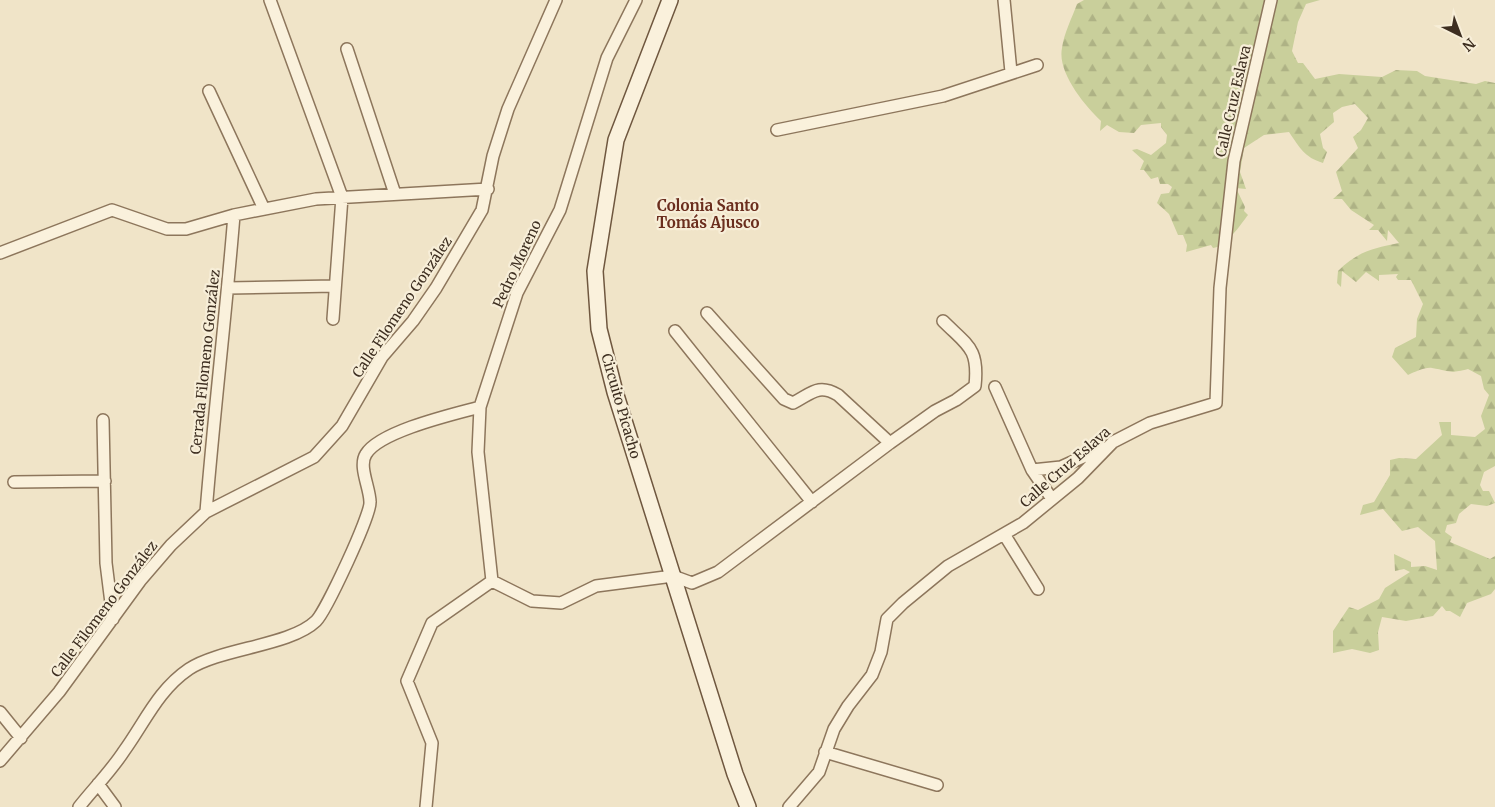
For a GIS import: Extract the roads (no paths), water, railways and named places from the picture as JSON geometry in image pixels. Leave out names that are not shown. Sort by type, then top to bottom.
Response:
[{"type":"main road","name":"Circuito Picacho","points":[[670,0],[616,140],[595,271],[599,330],[673,576],[735,774],[748,807]]},
{"type":"street","points":[[270,0],[342,198],[333,319]]},
{"type":"street","name":"Calle Filomeno González","points":[[0,761],[60,692],[140,581],[171,545],[206,512],[314,457],[330,442],[342,426],[382,357],[413,321],[446,272],[482,210],[488,189],[493,156],[508,109],[556,0]]},
{"type":"street","name":"Pedro Moreno","points":[[492,581],[478,452],[480,407],[517,293],[560,210],[607,58],[636,0]]},
{"type":"street","points":[[1004,0],[1011,72]]},
{"type":"street","name":"Calle Cruz Eslava","points":[[789,807],[819,772],[825,752],[839,722],[872,675],[881,652],[887,619],[903,603],[948,566],[1023,523],[1078,478],[1114,442],[1150,423],[1216,404],[1220,288],[1234,161],[1271,0]]},
{"type":"street","points":[[347,49],[395,194]]},
{"type":"street","points":[[777,130],[943,96],[1037,65]]},
{"type":"street","points":[[209,91],[264,209]]},
{"type":"street","points":[[0,253],[112,210],[167,229],[186,229],[234,215],[316,199],[488,189]]},
{"type":"street","name":"Cerrada Filomeno González","points":[[206,512],[216,385],[228,288],[234,215]]},
{"type":"street","points":[[228,288],[335,286]]},
{"type":"street","points":[[707,313],[784,399],[793,403],[819,389],[828,389],[838,394],[890,443]]},
{"type":"street","points":[[426,807],[432,743],[407,681],[432,623],[492,581],[532,601],[560,603],[596,586],[673,576],[692,583],[718,572],[890,443],[975,386],[977,368],[973,350],[943,321]]},
{"type":"street","points":[[675,331],[812,502]]},
{"type":"street","points":[[995,387],[1032,470],[1052,499]]},
{"type":"street","points":[[79,807],[125,751],[154,702],[190,668],[297,633],[316,621],[338,582],[371,503],[363,464],[366,454],[376,444],[420,422],[480,407]]},
{"type":"street","points":[[103,420],[106,563],[113,619]]},
{"type":"street","points":[[1032,470],[1061,467],[1114,442]]},
{"type":"street","points":[[14,482],[105,481]]},
{"type":"street","points":[[1004,534],[1038,589]]},
{"type":"street","points":[[0,712],[21,738]]},
{"type":"street","points":[[825,752],[937,785]]},
{"type":"street","points":[[98,784],[115,807]]},
{"type":"district","name":"Colonia Santo Tomás Ajusco","points":[[708,214]]}]
